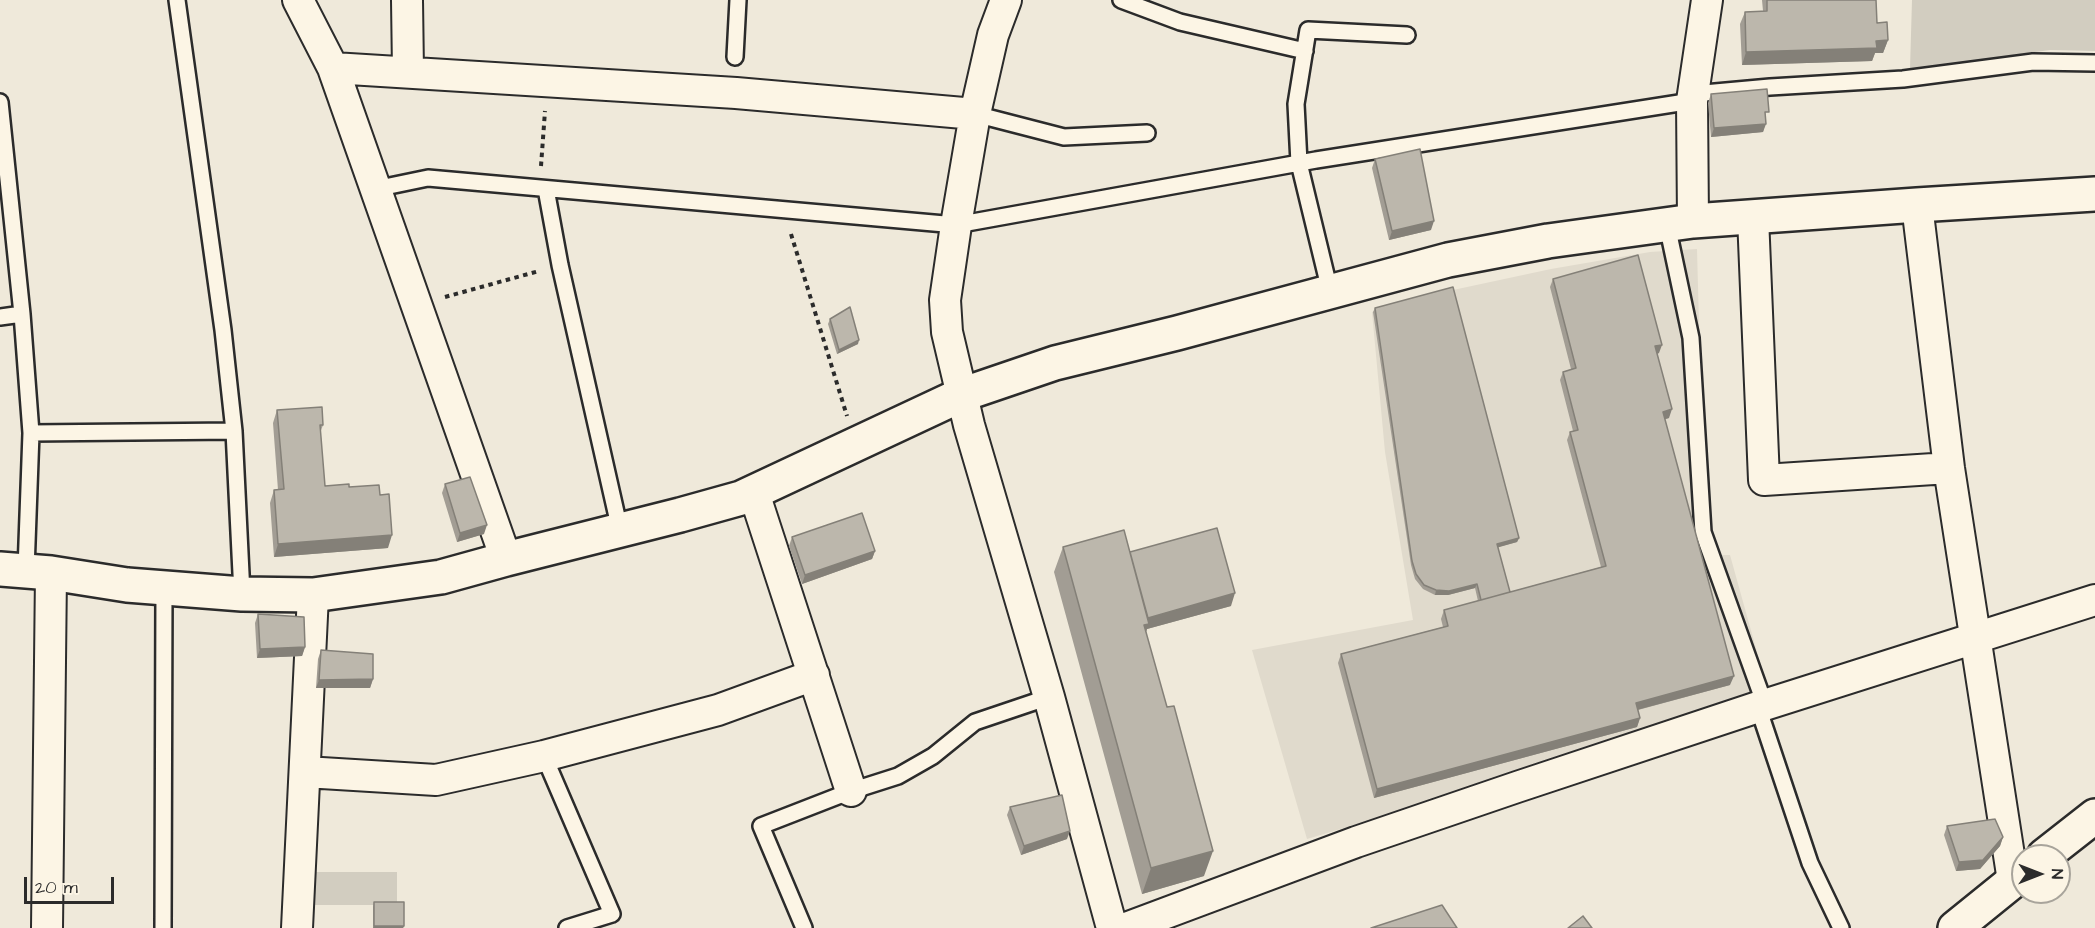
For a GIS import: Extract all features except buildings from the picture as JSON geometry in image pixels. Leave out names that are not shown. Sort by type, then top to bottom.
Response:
[{"type":"street","points":[[298,0],[333,68],[506,559]]},
{"type":"street","points":[[407,0],[408,71]]},
{"type":"street","points":[[1006,0],[993,35],[975,114],[945,300],[947,332],[961,395],[1049,697],[1112,928]]},
{"type":"street","points":[[1680,223],[1693,98],[1707,0]]},
{"type":"street","points":[[333,68],[546,80],[975,114]]},
{"type":"street","points":[[47,928],[26,570],[127,585],[242,594],[313,595],[441,577],[680,515],[754,493],[961,395],[1054,363],[1177,333],[1448,260],[1548,241],[1680,223],[2095,194]]},
{"type":"street","points":[[1917,205],[1949,468],[1974,640],[2012,844]]},
{"type":"street","points":[[1753,217],[1764,480],[1949,468]]},
{"type":"street","points":[[754,493],[851,791]]},
{"type":"street","points":[[297,928],[313,595]]},
{"type":"street","points":[[1125,928],[1356,842],[1762,706],[2095,600]]},
{"type":"street","points":[[305,772],[436,780],[544,756],[718,710],[814,675]]},
{"type":"street","points":[[2060,844],[2095,818]]},
{"type":"street","points":[[1955,928],[2011,883]]},
{"type":"lane","points":[[177,0],[234,431],[242,594]]},
{"type":"lane","points":[[735,57],[738,0]]},
{"type":"lane","points":[[1121,0],[1180,22],[1305,51]]},
{"type":"lane","points":[[1330,291],[1299,163],[1296,104],[1308,30],[1407,34]]},
{"type":"lane","points":[[375,189],[428,178],[956,225],[1299,163],[1770,87],[1903,79],[2033,62],[2095,63]]},
{"type":"lane","points":[[0,102],[22,314],[31,433],[26,570]]},
{"type":"lane","points":[[975,114],[1064,137],[1147,134]]},
{"type":"lane","points":[[543,189],[620,530]]},
{"type":"lane","points":[[1680,223],[1691,338],[1703,532],[1762,706],[1810,864],[1841,928]]},
{"type":"lane","points":[[0,317],[22,314]]},
{"type":"lane","points":[[31,433],[234,431]]},
{"type":"lane","points":[[163,928],[164,587]]},
{"type":"lane","points":[[804,928],[761,826],[851,791],[898,776],[933,756],[975,722],[1049,697]]},
{"type":"lane","points":[[544,756],[612,914],[567,928]]},
{"type":"path","points":[[543,189],[546,80]]},
{"type":"path","points":[[784,210],[855,445]]},
{"type":"path","points":[[416,305],[560,265]]},
{"type":"shaded area","points":[[1912,0],[2095,0],[2095,51],[2050,50],[1910,69]]},
{"type":"shaded area","points":[[1697,249],[1701,399],[1708,517],[1719,555],[1730,555],[1767,688],[1498,782],[1307,839],[1252,650],[1413,620],[1385,452],[1372,312],[1453,290],[1551,269],[1650,252]]},
{"type":"shaded area","points":[[313,872],[397,872],[397,905],[313,905]]}]
